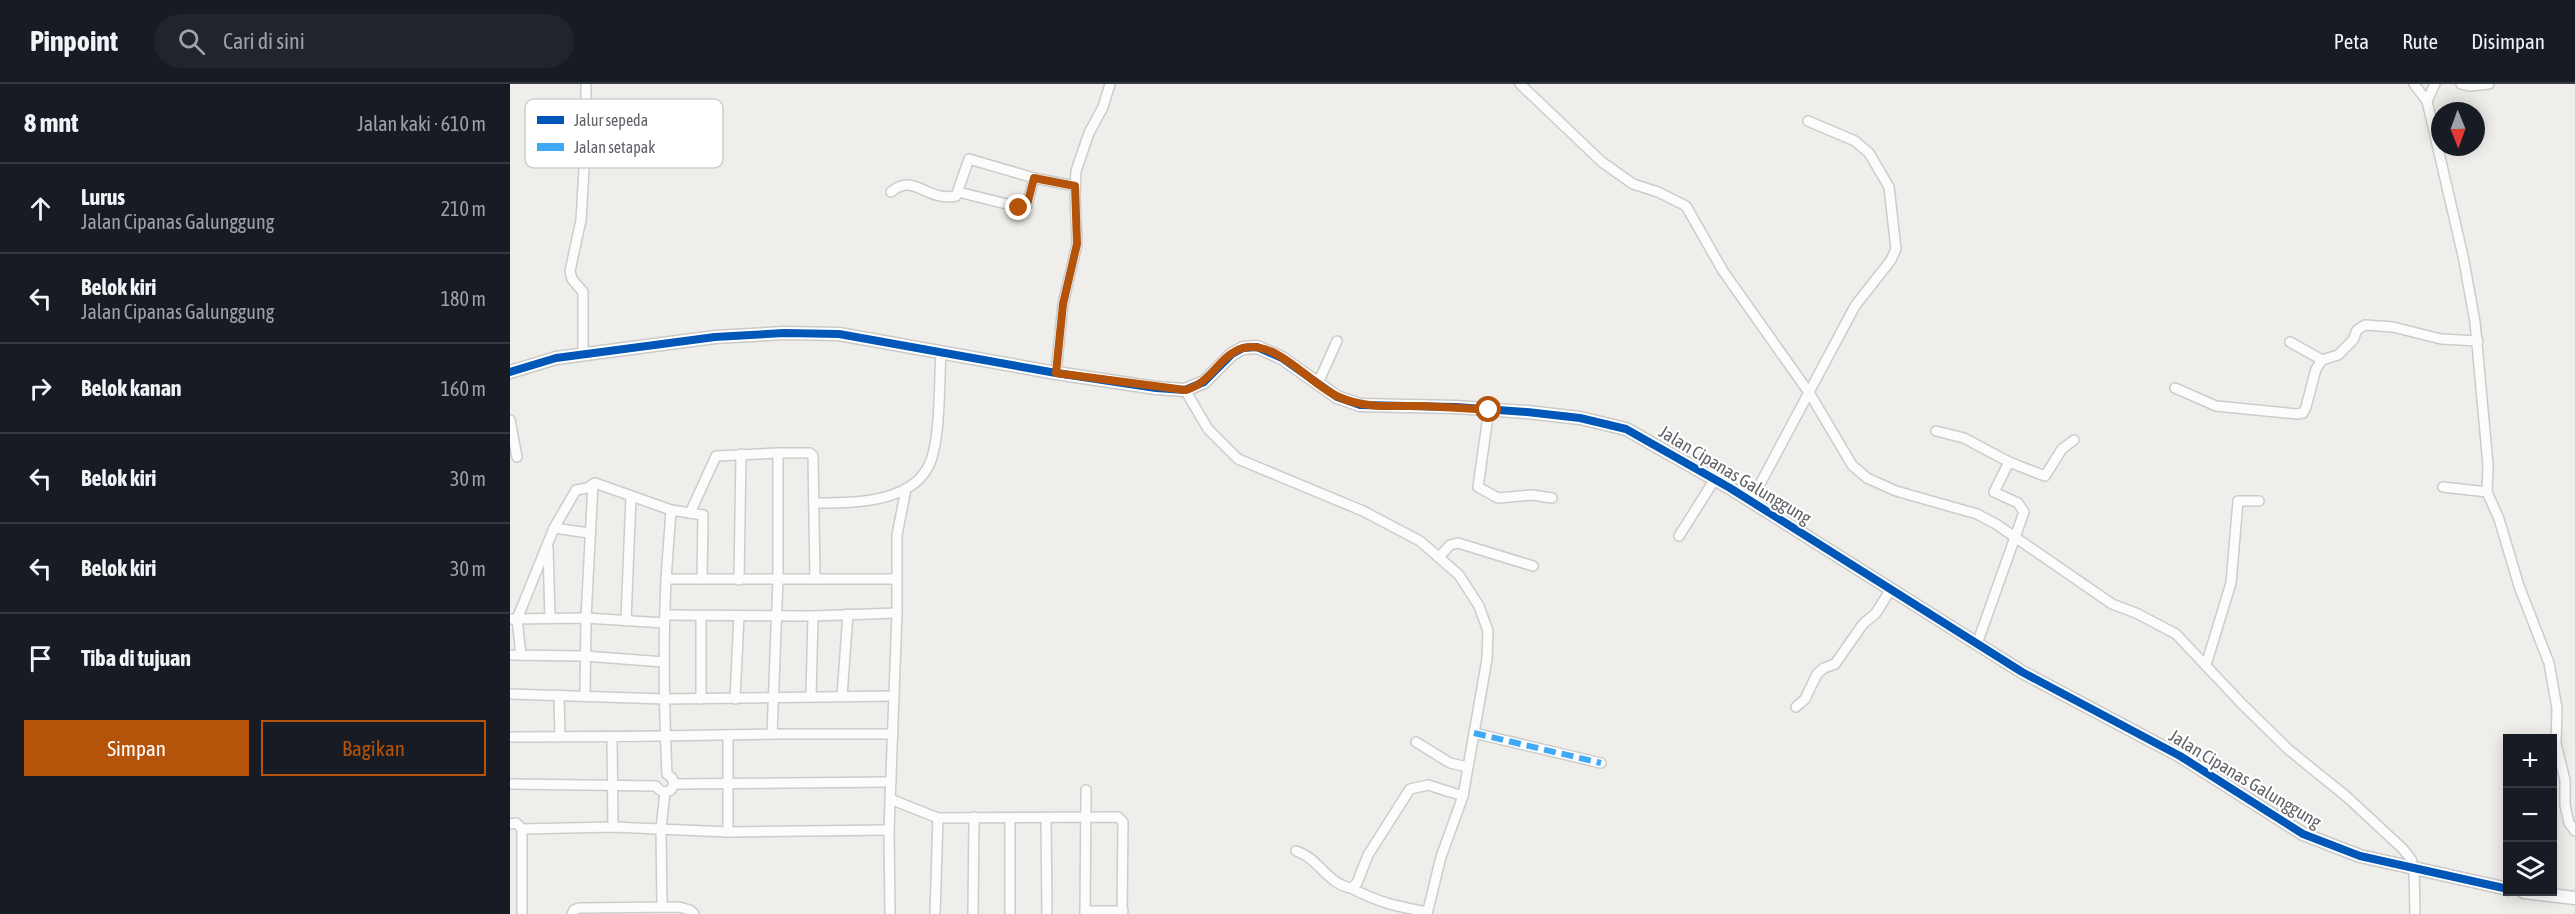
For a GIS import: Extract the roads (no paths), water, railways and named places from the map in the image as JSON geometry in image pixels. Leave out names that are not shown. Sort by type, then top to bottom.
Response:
[{"type":"street","points":[[1056,373],[1063,304],[1077,244],[1076,171],[1110,84]]},
{"type":"street","points":[[1520,84],[1610,168],[1633,184],[1658,192],[1686,206],[1723,271],[1810,394],[1852,465],[1867,478],[1896,491],[1977,514],[1996,524],[2112,604],[2136,613],[2176,634],[2289,750],[2347,797],[2403,849],[2411,859],[2408,868],[2415,914]]},
{"type":"street","points":[[2414,84],[2427,101],[2463,256],[2478,341],[2488,465],[2487,492],[2499,519],[2519,586],[2549,663],[2557,708],[2556,744],[2565,780],[2565,805],[2569,823],[2575,831]]},
{"type":"street","points":[[2427,101],[2434,84]]},
{"type":"street","points":[[2461,84],[2470,86],[2489,84]]},
{"type":"street","points":[[1751,501],[1855,306],[1892,260],[1897,243],[1889,187],[1869,153],[1855,141],[1808,121]]},
{"type":"street","points":[[891,192],[899,185],[906,183],[942,198],[956,196],[969,159],[1034,178],[1075,186]]},
{"type":"street","points":[[583,354],[583,292],[572,279],[570,271],[581,220],[584,168]]},
{"type":"street","points":[[958,192],[1023,208],[1027,205],[1034,178]]},
{"type":"street","points":[[2175,388],[2216,405],[2297,414],[2303,413],[2306,407],[2316,369],[2322,360],[2338,355],[2353,340],[2357,330],[2365,325],[2393,327],[2441,339],[2478,341]]},
{"type":"street","points":[[510,372],[556,358],[715,337],[784,333],[839,334],[1056,373],[1185,390],[1208,429],[1238,459],[1363,511],[1420,541],[1460,575],[1479,606],[1488,631],[1487,659],[1462,796],[1441,857],[1427,913],[1371,900],[1351,888],[1338,885],[1311,857],[1296,850]]},
{"type":"street","points":[[1318,383],[1337,341]]},
{"type":"street","points":[[2290,342],[2322,360]]},
{"type":"street","name":"Jalan Cipanas Galunggung","points":[[1185,390],[1204,382],[1232,354],[1242,348],[1257,347],[1282,358],[1337,397],[1360,405],[1580,418],[1626,429],[1751,501],[2022,672],[2180,756],[2303,834],[2360,856],[2503,888]]},
{"type":"street","points":[[814,503],[857,502],[881,498],[906,489],[922,476],[929,466],[935,436],[941,352]]},
{"type":"street","points":[[1489,414],[1478,487],[1495,498],[1532,495],[1552,498]]},
{"type":"street","points":[[510,420],[517,457]]},
{"type":"street","points":[[1936,431],[1964,438],[2009,462],[2045,476],[2062,449],[2074,440]]},
{"type":"street","points":[[772,734],[778,579],[778,453]]},
{"type":"street","points":[[739,580],[741,454]]},
{"type":"street","points":[[690,513],[716,456],[812,454],[814,579]]},
{"type":"street","points":[[1977,644],[2024,516],[2023,508],[2018,503],[1994,492],[2009,462]]},
{"type":"street","points":[[1679,536],[1715,479]]},
{"type":"street","points":[[521,655],[514,619],[554,528],[574,492],[593,484],[670,510],[700,513],[704,518],[702,579]]},
{"type":"street","points":[[585,695],[584,656],[593,484]]},
{"type":"street","points":[[2443,487],[2487,492]]},
{"type":"street","points":[[890,914],[889,830],[897,613],[897,535],[906,489]]},
{"type":"street","points":[[626,620],[631,496]]},
{"type":"street","points":[[2206,665],[2231,583],[2238,501],[2259,501]]},
{"type":"street","points":[[667,774],[664,619],[670,510]]},
{"type":"street","points":[[554,528],[589,533]]},
{"type":"street","points":[[548,543],[550,618]]},
{"type":"street","points":[[1439,557],[1450,545],[1458,543],[1533,566]]},
{"type":"street","points":[[666,579],[896,579]]},
{"type":"street","points":[[1796,707],[1806,699],[1817,674],[1824,668],[1835,664],[1863,624],[1876,613],[1891,589]]},
{"type":"street","points":[[514,619],[626,620],[701,616],[897,613]]},
{"type":"street","points":[[842,696],[848,614]]},
{"type":"street","points":[[701,616],[701,699]]},
{"type":"street","points":[[735,699],[740,616]]},
{"type":"street","points":[[811,696],[813,616]]},
{"type":"street","points":[[510,655],[584,656],[664,662]]},
{"type":"street","points":[[510,694],[665,699],[894,696]]},
{"type":"street","points":[[559,694],[560,737]]},
{"type":"street","points":[[1474,733],[1601,763]]},
{"type":"street","points":[[510,737],[893,734]]},
{"type":"street","points":[[728,735],[728,832]]},
{"type":"street","points":[[612,738],[613,827]]},
{"type":"street","points":[[1416,742],[1450,763],[1467,767]]},
{"type":"street","points":[[510,784],[656,786],[665,792],[671,790],[674,784],[672,778],[667,774],[661,775],[656,786]]},
{"type":"street","points":[[674,784],[891,782]]},
{"type":"street","points":[[1351,888],[1357,883],[1368,855],[1410,789],[1428,785],[1462,796]]},
{"type":"street","points":[[890,799],[938,818],[974,817],[1010,818],[1046,818],[1086,817],[1118,817],[1122,819],[1122,913],[1085,912],[1086,817],[1086,790]]},
{"type":"street","points":[[662,907],[661,829],[665,792]]},
{"type":"street","points":[[973,914],[974,817]]},
{"type":"street","points":[[935,914],[938,818]]},
{"type":"street","points":[[1010,818],[1010,914]]},
{"type":"street","points":[[1046,818],[1047,914]]},
{"type":"street","points":[[510,824],[516,824],[522,829],[613,827],[728,832],[889,830]]},
{"type":"street","points":[[522,829],[522,914]]},
{"type":"street","points":[[2557,896],[2575,898]]},
{"type":"street","points":[[572,914],[579,908],[662,907],[679,907],[690,910],[694,914]]}]
